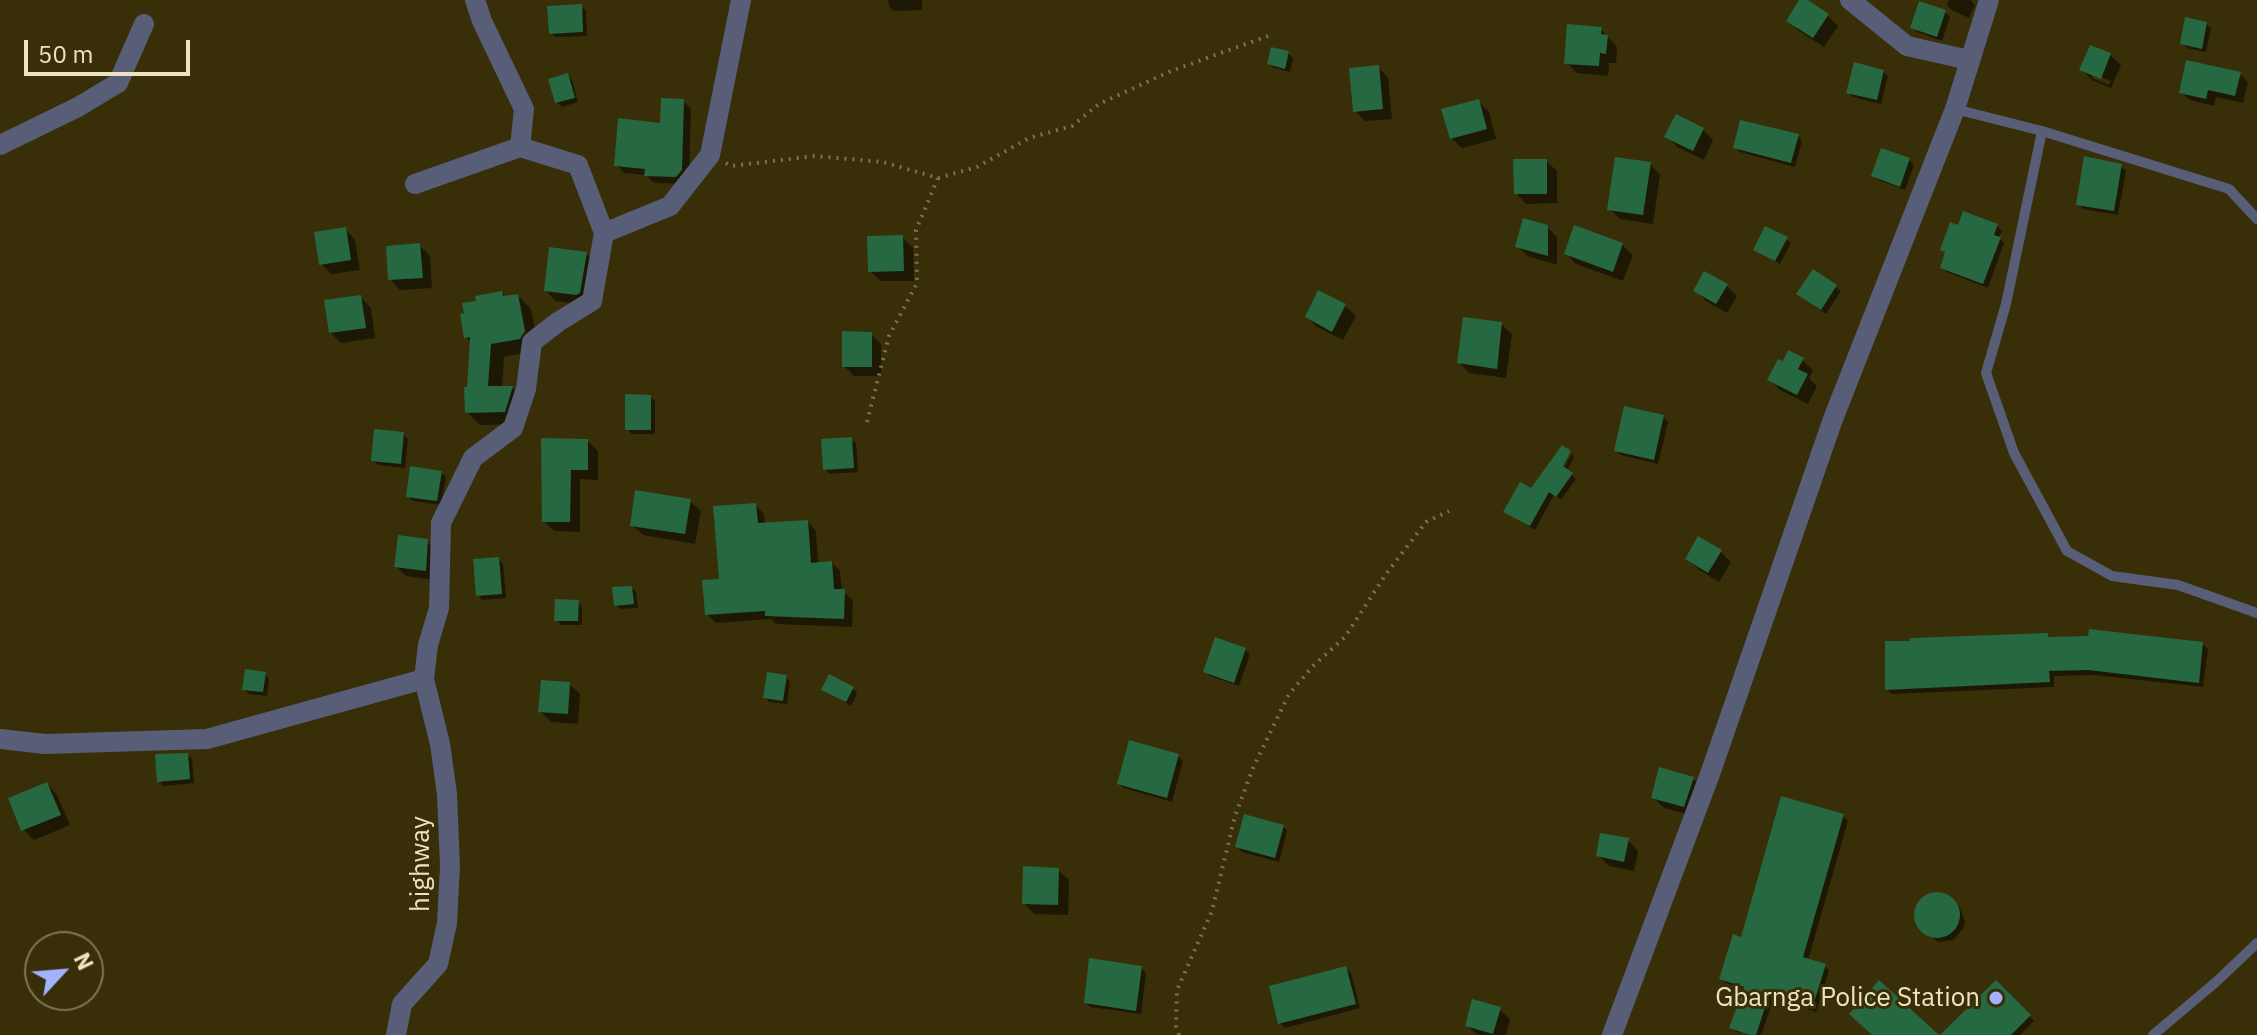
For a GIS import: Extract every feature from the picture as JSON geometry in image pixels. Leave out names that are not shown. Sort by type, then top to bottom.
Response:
[{"type":"street","points":[[475,0],[524,109],[520,147]]},
{"type":"street","points":[[604,233],[670,206],[710,155],[741,0]]},
{"type":"street","points":[[1850,0],[1907,46],[1969,60]]},
{"type":"street","points":[[1612,1035],[1710,774],[1833,419],[1955,109],[1989,0]]},
{"type":"street","points":[[0,145],[78,107],[118,83],[144,24]]},
{"type":"street","points":[[0,739],[45,744],[207,739],[424,679],[428,645],[439,608],[441,523],[473,458],[513,428],[526,389],[532,342],[592,301],[604,233],[578,165],[520,147],[415,184]]},
{"type":"street","name":"highway","points":[[396,1035],[402,1004],[438,964],[447,923],[450,866],[447,794],[440,744],[424,679]]},
{"type":"lane","points":[[1955,109],[2042,131],[2229,189],[2257,219]]},
{"type":"lane","points":[[2042,131],[2006,304],[1986,373],[2014,453],[2067,551],[2112,576],[2178,585],[2257,613]]},
{"type":"lane","points":[[2153,1035],[2257,943]]},
{"type":"path","points":[[710,155],[731,166],[815,156],[883,162],[938,178],[977,167],[1029,138],[1072,126],[1099,104],[1171,71],[1268,36]]},
{"type":"path","points":[[867,422],[889,336],[917,283],[916,230],[938,178]]},
{"type":"path","points":[[1179,1035],[1176,1026],[1177,990],[1212,911],[1235,816],[1253,768],[1289,694],[1313,666],[1345,637],[1386,574],[1426,522],[1449,511]]},
{"type":"building","points":[[1799,0],[1808,0],[1829,14],[1813,38],[1786,21]]},
{"type":"building","points":[[1919,1],[1946,10],[1937,37],[1910,28]]},
{"type":"building","points":[[582,4],[583,32],[549,34],[547,6]]},
{"type":"building","points":[[2185,17],[2207,22],[2202,49],[2180,44]]},
{"type":"building","points":[[1567,24],[1602,27],[1601,34],[1608,35],[1606,54],[1600,53],[1599,66],[1564,64]]},
{"type":"building","points":[[2090,45],[2111,53],[2101,79],[2079,70]]},
{"type":"building","points":[[1271,47],[1289,51],[1285,69],[1267,64]]},
{"type":"building","points":[[2186,60],[2241,72],[2235,96],[2208,90],[2206,99],[2179,93]]},
{"type":"building","points":[[1854,62],[1884,70],[1877,100],[1846,93]]},
{"type":"building","points":[[1379,65],[1383,109],[1353,112],[1349,68]]},
{"type":"building","points":[[568,73],[575,98],[555,103],[548,79]]},
{"type":"building","points":[[661,98],[684,99],[682,170],[676,177],[644,176],[645,169],[614,166],[618,118],[660,123]]},
{"type":"building","points":[[1479,99],[1487,129],[1450,139],[1441,109]]},
{"type":"building","points":[[1676,114],[1704,128],[1693,151],[1664,137]]},
{"type":"building","points":[[1740,120],[1799,134],[1791,163],[1733,148]]},
{"type":"building","points":[[1881,148],[1910,158],[1900,187],[1871,176]]},
{"type":"building","points":[[2084,156],[2122,164],[2114,211],[2076,205]]},
{"type":"building","points":[[1615,157],[1651,162],[1643,215],[1607,210]]},
{"type":"building","points":[[1513,159],[1547,159],[1547,194],[1514,194]]},
{"type":"building","points":[[1963,211],[1998,224],[1994,235],[2001,237],[1983,284],[1940,268],[1945,252],[1940,250],[1950,222],[1958,225]]},
{"type":"building","points":[[1523,218],[1548,225],[1548,256],[1515,247]]},
{"type":"building","points":[[1574,225],[1623,243],[1613,272],[1564,254]]},
{"type":"building","points":[[1765,226],[1788,237],[1775,261],[1753,250]]},
{"type":"building","points":[[346,227],[351,260],[319,265],[314,232]]},
{"type":"building","points":[[903,235],[904,271],[868,272],[867,236]]},
{"type":"building","points":[[420,243],[423,278],[388,280],[386,246]]},
{"type":"building","points":[[549,247],[587,252],[580,293],[544,291]]},
{"type":"building","points":[[1813,269],[1837,285],[1821,310],[1796,294]]},
{"type":"building","points":[[1704,271],[1728,284],[1716,304],[1693,291]]},
{"type":"building","points":[[1318,290],[1346,304],[1332,332],[1305,317]]},
{"type":"building","points":[[502,291],[503,296],[518,294],[525,331],[520,339],[491,344],[488,386],[513,386],[505,412],[465,413],[464,387],[467,387],[470,337],[464,338],[460,314],[464,313],[462,303],[476,301],[475,296]]},
{"type":"building","points":[[361,295],[366,328],[329,333],[324,300]]},
{"type":"building","points":[[1463,317],[1502,322],[1497,369],[1457,363]]},
{"type":"building","points":[[842,331],[872,332],[872,367],[842,367]]},
{"type":"building","points":[[1788,350],[1804,358],[1798,369],[1808,374],[1797,395],[1767,380],[1778,359],[1783,361]]},
{"type":"building","points":[[625,394],[651,395],[651,430],[625,430]]},
{"type":"building","points":[[1624,406],[1664,415],[1654,460],[1614,451]]},
{"type":"building","points":[[374,429],[404,432],[401,464],[371,461]]},
{"type":"building","points":[[852,437],[854,468],[823,470],[821,439]]},
{"type":"building","points":[[541,438],[588,439],[588,470],[571,470],[570,522],[542,522]]},
{"type":"building","points":[[1562,445],[1571,451],[1563,466],[1573,473],[1556,497],[1549,492],[1530,526],[1503,512],[1520,482],[1531,488]]},
{"type":"building","points":[[410,466],[442,471],[437,501],[406,497]]},
{"type":"building","points":[[635,490],[691,499],[685,534],[630,526]]},
{"type":"building","points":[[756,503],[758,523],[808,520],[811,563],[832,561],[834,589],[845,589],[844,619],[765,616],[765,611],[705,615],[702,580],[719,579],[713,506]]},
{"type":"building","points":[[398,535],[428,539],[426,571],[394,567]]},
{"type":"building","points":[[1698,536],[1722,550],[1708,573],[1685,559]]},
{"type":"building","points":[[499,557],[502,594],[476,596],[473,559]]},
{"type":"building","points":[[632,586],[634,604],[614,606],[612,587]]},
{"type":"building","points":[[555,599],[579,600],[578,621],[554,621]]},
{"type":"building","points":[[2089,629],[2203,642],[2199,683],[2088,670],[2049,671],[2050,682],[1885,690],[1885,641],[2048,633],[2048,637],[2088,636]]},
{"type":"building","points":[[1215,637],[1246,648],[1234,683],[1203,672]]},
{"type":"building","points":[[245,669],[266,672],[263,692],[242,690]]},
{"type":"building","points":[[767,672],[787,675],[783,701],[763,698]]},
{"type":"building","points":[[829,674],[854,687],[846,702],[821,690]]},
{"type":"building","points":[[541,680],[570,682],[568,714],[538,712]]},
{"type":"building","points":[[1129,740],[1179,754],[1167,798],[1117,784]]},
{"type":"building","points":[[188,753],[190,779],[157,782],[155,754]]},
{"type":"building","points":[[1659,767],[1694,777],[1684,807],[1651,798]]},
{"type":"building","points":[[47,782],[61,815],[21,831],[8,798]]},
{"type":"building","points":[[1781,796],[1844,814],[1803,957],[1826,964],[1812,1009],[1769,995],[1756,1035],[1750,1035],[1729,1028],[1744,987],[1719,979],[1733,934],[1741,937]]},
{"type":"building","points":[[1244,814],[1284,825],[1275,858],[1235,847]]},
{"type":"building","points":[[1600,833],[1629,838],[1624,862],[1596,856]]},
{"type":"building","points":[[1023,866],[1059,868],[1058,905],[1022,904]]},
{"type":"building","points":[[1937,892],[1954,898],[1960,915],[1954,932],[1937,938],[1920,932],[1914,915],[1920,898]]},
{"type":"building","points":[[1089,958],[1142,966],[1136,1011],[1084,1003]]},
{"type":"building","points":[[1346,966],[1356,1004],[1278,1024],[1269,986]]},
{"type":"building","points":[[1879,980],[1939,1035],[1872,1035],[1849,1014]]},
{"type":"building","name":"Gbarnga Police Station","points":[[1996,980],[2031,1015],[2011,1035],[1940,1035]]},
{"type":"building","points":[[1472,999],[1501,1007],[1493,1034],[1465,1026]]},
{"type":"place","name":"Gbarnga Police Station","points":[[1996,998]]}]
